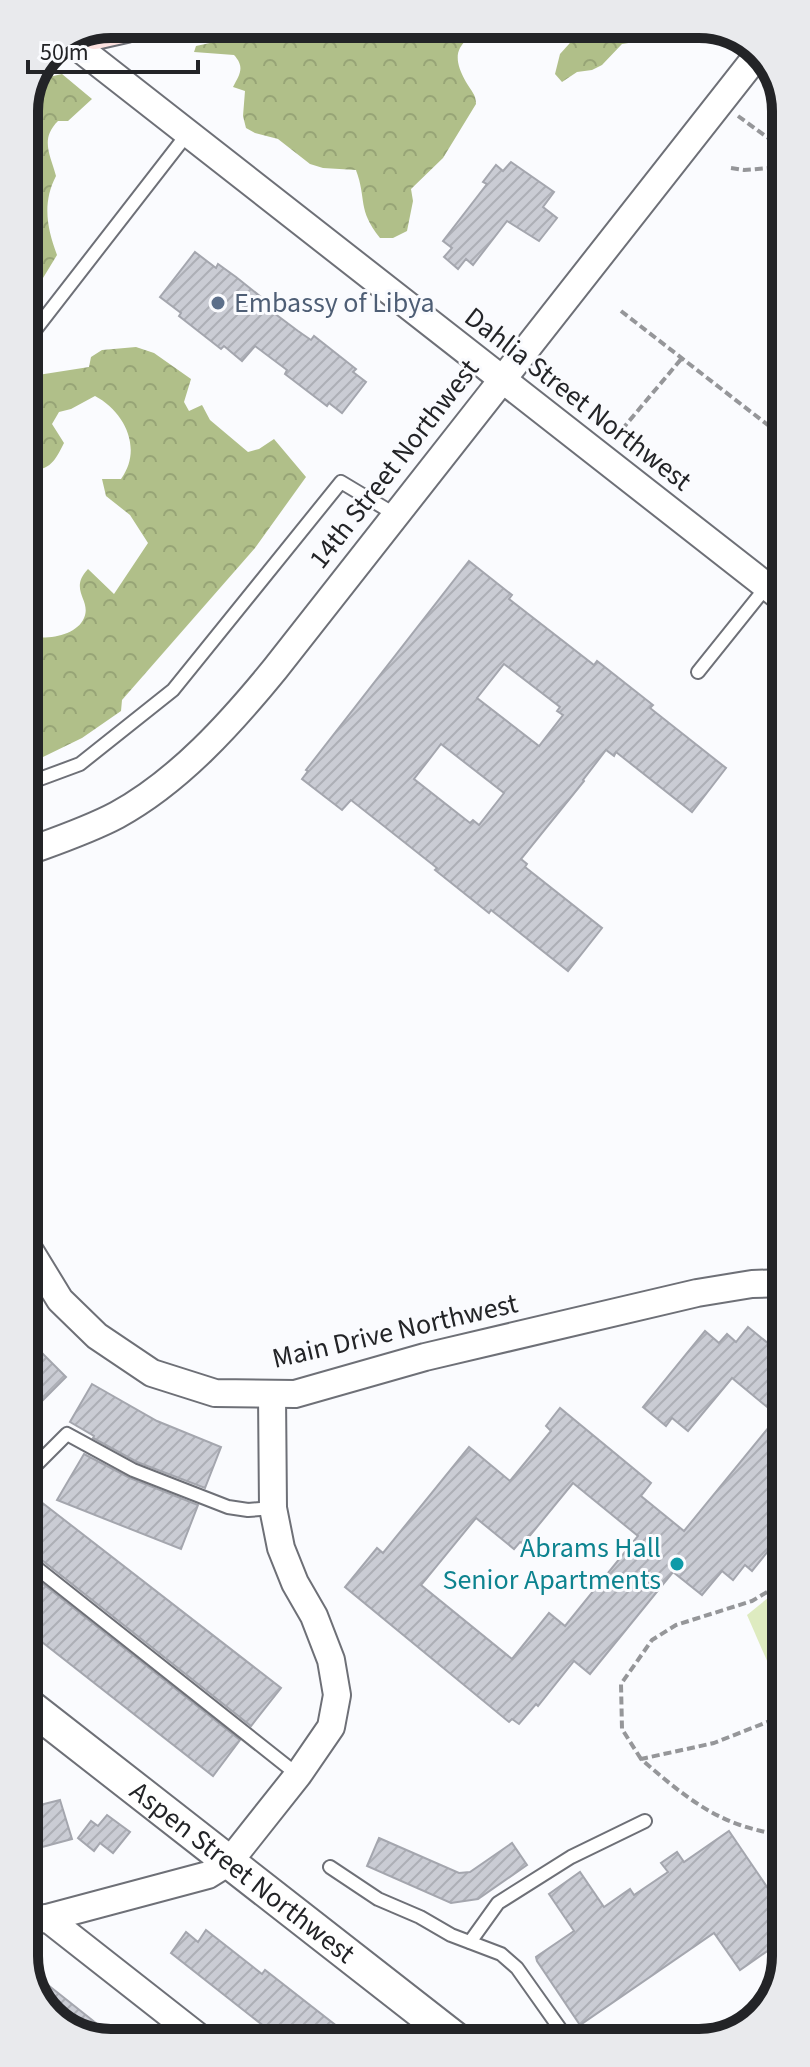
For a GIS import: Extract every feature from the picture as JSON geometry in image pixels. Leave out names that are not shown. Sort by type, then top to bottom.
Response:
[{"type":"street","name":"Dahlia Street Northwest","points":[[77,47],[772,591]]},
{"type":"street","name":"14th Street Northwest","points":[[38,847],[119,814],[184,765],[260,687],[752,61]]},
{"type":"street","name":"Main Drive Northwest","points":[[38,1265],[76,1318],[152,1373],[215,1393],[272,1395],[295,1394],[425,1357],[697,1293],[772,1283]]},
{"type":"street","points":[[38,1920],[208,1875],[229,1862],[298,1775],[331,1727],[337,1695],[331,1660],[314,1616],[290,1572],[281,1548],[273,1508],[272,1395]]},
{"type":"street","name":"Aspen Street Northwest","points":[[38,1716],[443,2029]]},
{"type":"street","points":[[38,1920],[187,2029]]},
{"type":"lane","points":[[38,326],[188,133]]},
{"type":"lane","points":[[38,780],[80,764],[173,690],[341,482],[396,515]]},
{"type":"lane","points":[[698,672],[772,596]]},
{"type":"lane","points":[[38,1463],[67,1434],[133,1470],[228,1507],[248,1510],[273,1508]]},
{"type":"lane","points":[[38,1569],[298,1775]]},
{"type":"lane","points":[[470,1942],[498,1903],[571,1857],[645,1821]]},
{"type":"lane","points":[[330,1867],[378,1899],[420,1917],[451,1935],[501,1954],[517,1968],[560,2029]]},
{"type":"path","points":[[720,102],[772,141]]},
{"type":"path","points":[[731,168],[772,168]]},
{"type":"path","points":[[621,311],[772,428]]},
{"type":"path","points":[[614,439],[682,358]]},
{"type":"path","points":[[772,1589],[752,1601],[676,1625],[652,1640],[621,1684],[622,1729],[641,1759],[681,1794],[715,1814],[772,1835]]},
{"type":"path","points":[[641,1759],[714,1743],[772,1720]]},
{"type":"green space","points":[[233,38],[470,38],[458,53],[458,61],[476,104],[443,158],[411,189],[413,201],[407,231],[393,238],[380,238],[365,212],[356,170],[310,164],[278,139],[246,128],[243,116],[245,91],[233,87],[240,71],[239,63],[234,55],[194,52],[196,46]]},
{"type":"green space","points":[[574,38],[647,38],[622,44],[602,65],[577,72],[562,82],[555,74],[560,54]]},
{"type":"green space","points":[[62,74],[92,99],[68,121],[58,121],[49,134],[48,147],[56,176],[49,196],[48,216],[57,255],[43,278],[38,280],[38,107],[47,77]]},
{"type":"green space","points":[[136,347],[154,353],[191,379],[184,402],[189,411],[202,405],[210,420],[248,452],[274,439],[306,477],[255,548],[122,700],[121,711],[82,738],[38,757],[38,638],[58,636],[80,624],[86,612],[80,583],[88,569],[114,594],[148,543],[130,515],[106,496],[102,479],[121,479],[130,456],[130,444],[122,421],[106,403],[95,396],[59,412],[52,424],[64,443],[53,462],[38,471],[38,375],[89,367],[91,357],[102,350]]},
{"type":"green space","points":[[772,1595],[772,1672],[747,1615]]},
{"type":"building","points":[[511,162],[554,192],[543,207],[557,218],[539,241],[507,221],[473,265],[466,259],[458,269],[444,257],[452,248],[443,241],[487,184],[483,182],[496,165],[503,171]]},
{"type":"building","points":[[195,252],[216,268],[218,264],[236,277],[261,297],[258,301],[311,340],[314,336],[356,369],[353,372],[366,382],[342,413],[329,403],[327,406],[285,374],[287,370],[255,346],[242,361],[224,346],[221,349],[160,297]]},
{"type":"building","points":[[469,561],[512,595],[509,599],[594,665],[597,661],[726,768],[692,812],[616,752],[614,756],[606,750],[521,859],[527,864],[525,867],[602,928],[568,971],[491,910],[489,913],[351,800],[342,810],[302,779]],"holes":[[[504,664],[560,707],[557,711],[563,715],[539,746],[477,698]],[[441,744],[504,793],[479,825],[473,820],[470,823],[414,779]]]},
{"type":"building","name":"Abrams Hall Senior Apartments","points":[[748,1327],[772,1346],[772,1411],[732,1378],[688,1431],[672,1418],[666,1426],[643,1407],[705,1331],[719,1343],[727,1334],[736,1342]]},
{"type":"building","points":[[38,1349],[66,1377],[38,1405]]},
{"type":"building","points":[[92,1384],[157,1421],[221,1447],[205,1488],[137,1462],[70,1422]]},
{"type":"building","name":"Abrams Hall Senior Apartments","points":[[560,1408],[651,1483],[641,1496],[684,1531],[772,1423],[772,1546],[752,1571],[745,1565],[733,1580],[722,1571],[702,1595],[673,1572],[590,1674],[574,1661],[538,1706],[536,1704],[519,1724],[512,1719],[509,1722],[345,1587],[377,1548],[383,1553],[469,1447],[510,1481],[551,1431],[546,1426]],"holes":[[[573,1483],[638,1536],[565,1626],[549,1613],[512,1659],[421,1585],[476,1518],[514,1549],[520,1542],[523,1544]]]},
{"type":"building","points":[[84,1454],[130,1478],[198,1505],[181,1549],[57,1500]]},
{"type":"building","points":[[38,1500],[281,1688],[251,1726],[38,1557]]},
{"type":"building","points":[[38,1580],[240,1740],[213,1776],[38,1639]]},
{"type":"building","points":[[60,1800],[72,1839],[42,1847],[38,1841],[38,1806]]},
{"type":"building","points":[[107,1815],[130,1832],[113,1853],[100,1843],[94,1851],[78,1838],[91,1821],[98,1826]]},
{"type":"building","points":[[729,1831],[772,1894],[772,1948],[740,1970],[714,1933],[580,2025],[536,1957],[574,1931],[549,1894],[580,1872],[604,1907],[630,1889],[634,1895],[668,1872],[661,1863],[677,1852],[684,1862]]},
{"type":"building","points":[[379,1838],[459,1873],[470,1872],[512,1843],[527,1865],[478,1899],[451,1903],[367,1866]]},
{"type":"building","points":[[206,1930],[262,1974],[265,1970],[341,2029],[267,2029],[171,1953],[186,1932],[198,1942]]},
{"type":"building","points":[[48,1985],[103,2029],[67,2014],[59,2008],[46,1988]]},
{"type":"place","name":"Embassy of Libya","points":[[218,303]]},
{"type":"place","name":"Abrams Hall Senior Apartments","points":[[677,1564]]}]
